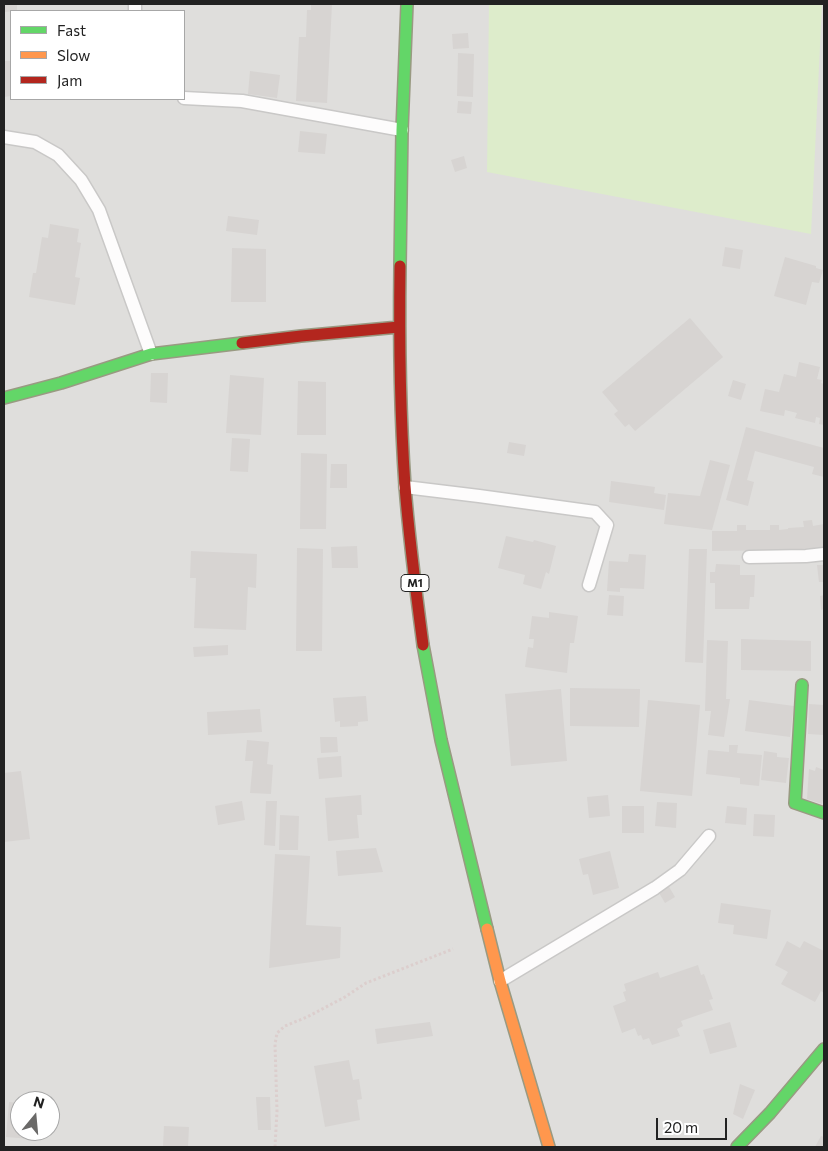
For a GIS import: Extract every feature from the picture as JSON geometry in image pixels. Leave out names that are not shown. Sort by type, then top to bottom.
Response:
[{"type":"main road","name":"M1","points":[[407,4],[402,130],[399,327],[405,487],[412,558],[424,650],[439,731],[500,981],[549,1147]]},
{"type":"main road","points":[[4,398],[61,383],[151,354],[301,336],[399,327]]},
{"type":"main road","points":[[802,685],[795,803],[824,813]]},
{"type":"main road","points":[[737,1147],[770,1113],[824,1049]]},
{"type":"lane","points":[[185,98],[242,101],[402,130]]},
{"type":"lane","points":[[4,137],[35,142],[58,155],[81,180],[100,210],[151,354]]},
{"type":"lane","points":[[405,487],[595,512],[607,525],[589,585]]},
{"type":"lane","points":[[749,557],[824,554]]},
{"type":"lane","points":[[500,981],[655,888],[680,870],[709,836]]},
{"type":"path","points":[[275,1147],[277,1111],[275,1044],[278,1034],[285,1026],[338,1001],[366,983],[453,949]]},
{"type":"shaded area","points":[[4,4],[824,4],[824,1147],[4,1147]]},
{"type":"green space","points":[[489,4],[822,4],[811,234],[487,172]]},
{"type":"building","points":[[4,4],[17,4],[17,10],[4,12]]},
{"type":"building","points":[[311,4],[332,4],[327,103],[296,101],[299,37],[306,37],[307,10],[311,10]]},
{"type":"building","points":[[468,33],[469,48],[453,49],[452,34]]},
{"type":"building","points":[[458,53],[474,54],[473,97],[457,96]]},
{"type":"building","points":[[4,61],[10,61],[10,96],[4,97]]},
{"type":"building","points":[[250,71],[280,75],[277,98],[248,94]]},
{"type":"building","points":[[458,101],[472,102],[471,114],[457,113]]},
{"type":"building","points":[[300,131],[327,134],[325,154],[298,152]]},
{"type":"building","points":[[464,156],[467,168],[455,172],[451,160]]},
{"type":"building","points":[[228,216],[259,220],[257,235],[226,231]]},
{"type":"building","points":[[50,224],[79,229],[77,242],[81,243],[75,277],[80,278],[75,305],[29,297],[33,273],[36,273],[42,237],[48,238]]},
{"type":"building","points":[[725,247],[743,250],[740,269],[722,266]]},
{"type":"building","points":[[232,248],[266,249],[266,302],[231,302]]},
{"type":"building","points":[[785,257],[816,266],[816,268],[823,270],[819,283],[812,282],[806,305],[774,296]]},
{"type":"building","points":[[690,318],[723,357],[635,431],[629,424],[625,427],[614,414],[618,411],[602,392]]},
{"type":"building","points":[[799,362],[820,367],[817,379],[822,380],[821,383],[824,384],[824,425],[819,424],[820,418],[816,417],[815,423],[795,418],[797,413],[785,410],[784,416],[760,411],[765,389],[779,392],[784,374],[796,377]]},
{"type":"building","points":[[151,373],[168,373],[167,403],[150,402]]},
{"type":"building","points":[[230,375],[264,378],[261,435],[226,433]]},
{"type":"building","points":[[733,380],[746,384],[741,400],[728,396]]},
{"type":"building","points":[[298,381],[326,382],[326,435],[297,435]]},
{"type":"building","points":[[746,427],[824,448],[824,477],[812,474],[814,467],[755,451],[747,480],[754,482],[748,506],[726,500]]},
{"type":"building","points":[[232,438],[250,439],[248,472],[230,471]]},
{"type":"building","points":[[509,442],[526,445],[524,456],[507,453]]},
{"type":"building","points":[[301,453],[327,454],[326,529],[300,529]]},
{"type":"building","points":[[710,460],[730,465],[712,530],[664,524],[668,493],[700,496]]},
{"type":"building","points":[[331,464],[347,464],[347,488],[330,488]]},
{"type":"building","points":[[611,481],[655,487],[654,493],[666,495],[664,510],[609,502]]},
{"type":"building","points":[[812,520],[813,526],[824,524],[824,547],[790,550],[712,551],[712,531],[737,531],[737,525],[746,525],[746,530],[770,530],[770,525],[779,525],[779,530],[804,527],[803,521]]},
{"type":"building","points":[[506,536],[533,542],[534,540],[556,546],[549,574],[546,572],[541,589],[523,584],[525,575],[498,568]]},
{"type":"building","points":[[357,546],[358,568],[332,568],[331,547]]},
{"type":"building","points":[[297,548],[323,549],[322,651],[296,651]]},
{"type":"building","points":[[689,549],[707,549],[703,663],[685,662]]},
{"type":"building","points":[[191,551],[257,554],[256,588],[248,587],[246,630],[194,628],[196,578],[190,578]]},
{"type":"building","points":[[629,554],[646,555],[644,589],[620,588],[620,592],[607,591],[609,561],[628,562]]},
{"type":"building","points":[[716,564],[740,565],[740,575],[755,575],[754,597],[750,597],[749,609],[715,609],[715,583],[710,583],[710,572],[715,572]]},
{"type":"building","points":[[817,565],[824,565],[824,582],[819,582]]},
{"type":"building","points":[[609,595],[624,596],[623,616],[607,615]]},
{"type":"building","points":[[824,595],[824,609],[821,610],[820,596]]},
{"type":"building","points":[[549,612],[578,616],[574,643],[570,643],[567,673],[525,667],[528,647],[533,648],[534,639],[529,639],[532,616],[549,618]]},
{"type":"building","points":[[741,639],[811,641],[811,671],[741,670]]},
{"type":"building","points":[[707,640],[728,641],[726,699],[730,699],[724,737],[708,735],[711,711],[705,711]]},
{"type":"building","points":[[228,645],[228,655],[194,657],[193,647]]},
{"type":"building","points":[[570,688],[640,689],[639,727],[570,726]]},
{"type":"building","points":[[561,689],[567,761],[511,766],[505,694]]},
{"type":"building","points":[[366,696],[368,721],[358,722],[358,726],[340,727],[340,721],[335,722],[333,698]]},
{"type":"building","points":[[648,700],[700,705],[692,796],[640,791]]},
{"type":"building","points":[[749,700],[794,706],[790,737],[745,731]]},
{"type":"building","points":[[809,704],[824,705],[824,735],[808,734]]},
{"type":"building","points":[[260,709],[262,732],[208,735],[207,712]]},
{"type":"building","points":[[320,737],[337,737],[338,752],[321,753]]},
{"type":"building","points":[[247,740],[269,742],[267,764],[273,765],[271,794],[250,793],[253,761],[245,761]]},
{"type":"building","points":[[729,745],[738,745],[737,753],[762,755],[759,786],[740,784],[740,778],[706,774],[708,750],[729,752]]},
{"type":"building","points":[[764,751],[777,753],[777,757],[789,758],[786,783],[761,780]]},
{"type":"building","points":[[341,756],[342,777],[319,779],[317,758]]},
{"type":"building","points":[[816,767],[824,770],[824,796],[822,804],[807,799],[809,769],[815,771]]},
{"type":"building","points":[[21,771],[30,839],[4,842],[4,773]]},
{"type":"building","points":[[361,795],[362,815],[357,815],[359,838],[328,841],[325,798]]},
{"type":"building","points":[[608,795],[610,816],[589,818],[587,797]]},
{"type":"building","points":[[242,801],[245,820],[218,825],[215,806]]},
{"type":"building","points":[[266,801],[277,801],[275,846],[264,845]]},
{"type":"building","points":[[657,802],[677,803],[676,828],[655,826]]},
{"type":"building","points":[[622,806],[644,806],[644,833],[622,833]]},
{"type":"building","points":[[727,806],[747,808],[746,825],[725,823]]},
{"type":"building","points":[[754,814],[775,815],[774,837],[753,836]]},
{"type":"building","points":[[280,815],[299,816],[298,850],[279,850]]},
{"type":"building","points":[[376,848],[383,872],[338,876],[336,851]]},
{"type":"building","points":[[610,851],[619,888],[593,895],[588,874],[583,875],[579,859]]},
{"type":"building","points":[[275,854],[310,856],[306,925],[341,927],[340,958],[269,968]]},
{"type":"building","points":[[668,885],[675,897],[665,903],[658,891]]},
{"type":"building","points":[[721,903],[771,910],[767,939],[733,934],[734,925],[718,923]]},
{"type":"building","points":[[787,941],[800,948],[804,941],[824,951],[824,993],[821,991],[815,1002],[781,984],[788,972],[775,965]]},
{"type":"building","points":[[698,965],[701,975],[704,974],[713,999],[709,1000],[713,1010],[681,1021],[683,1026],[677,1029],[680,1036],[652,1045],[649,1038],[643,1040],[641,1035],[638,1036],[635,1028],[622,1033],[613,1006],[626,1001],[623,992],[626,991],[624,984],[658,972],[660,978]]},
{"type":"building","points":[[430,1022],[433,1036],[377,1044],[375,1029]]},
{"type":"building","points":[[730,1022],[737,1047],[710,1054],[703,1030]]},
{"type":"building","points":[[349,1060],[353,1080],[359,1079],[362,1099],[357,1100],[360,1120],[325,1127],[314,1066]]},
{"type":"building","points":[[740,1084],[755,1090],[743,1119],[733,1114]]},
{"type":"building","points":[[256,1097],[270,1097],[271,1130],[258,1130]]},
{"type":"building","points":[[9,1102],[10,1102],[10,1137],[6,1137]]},
{"type":"building","points":[[164,1126],[189,1127],[188,1147],[163,1146]]},
{"type":"building","points":[[821,1136],[824,1137],[824,1147],[815,1147]]},
{"type":"traffic: fast","points":[[400,266],[402,130],[407,4]]},
{"type":"traffic: fast","points":[[4,398],[61,383],[151,354],[242,343]]},
{"type":"traffic: fast","points":[[423,645],[441,740],[487,929]]},
{"type":"traffic: fast","points":[[802,685],[795,803],[824,813]]},
{"type":"traffic: fast","points":[[737,1147],[770,1113],[824,1049]]},
{"type":"traffic: slow","points":[[487,929],[500,981],[549,1147]]},
{"type":"traffic: jam","points":[[400,266],[400,376],[403,459],[423,645]]},
{"type":"traffic: jam","points":[[242,343],[399,327]]}]
